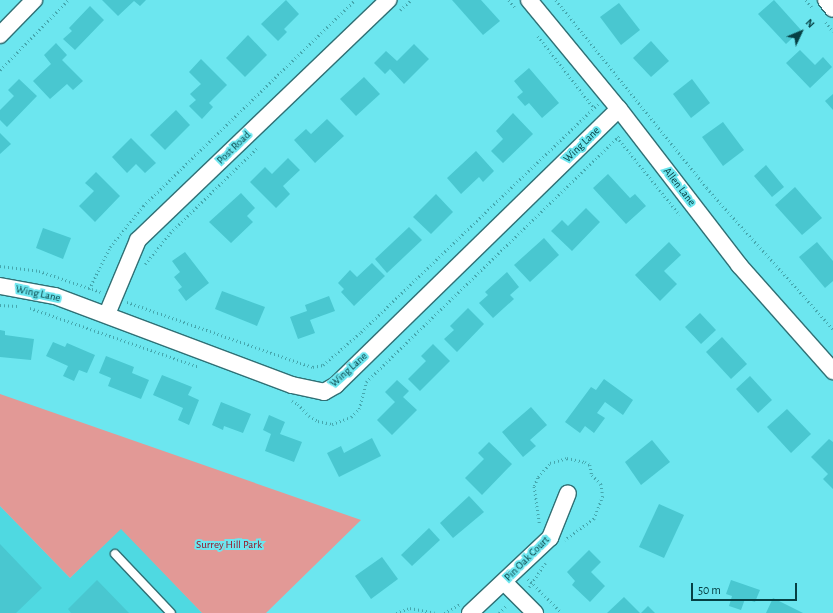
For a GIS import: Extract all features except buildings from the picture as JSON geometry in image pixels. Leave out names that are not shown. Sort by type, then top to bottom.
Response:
[{"type":"street","points":[[0,35],[34,0]]},
{"type":"street","name":"Post Road","points":[[107,314],[138,240],[388,0]]},
{"type":"street","name":"Allen Lane","points":[[529,0],[619,109],[739,265],[833,371]]},
{"type":"street","points":[[826,0],[833,9]]},
{"type":"street","name":"Wing Lane","points":[[0,286],[55,296],[107,314],[292,385],[324,392],[336,385],[619,109]]},
{"type":"street","name":"Pin Oak Court","points":[[470,613],[550,538],[568,493]]},
{"type":"street","points":[[504,582],[535,613]]},
{"type":"lane","points":[[115,554],[170,613]]},
{"type":"path","points":[[0,70],[68,0]]},
{"type":"path","points":[[87,293],[110,247],[143,206],[355,0]]},
{"type":"path","points":[[395,15],[410,0]]},
{"type":"path","points":[[556,0],[707,188],[833,329]]},
{"type":"path","points":[[198,327],[313,367],[323,365],[361,332],[601,100]]},
{"type":"path","points":[[284,398],[298,404],[309,416],[318,421],[332,424],[351,417],[359,409],[366,382],[624,131]]},
{"type":"path","points":[[143,268],[170,233],[259,147]]},
{"type":"path","points":[[126,307],[129,296]]},
{"type":"path","points":[[0,305],[22,306]]},
{"type":"path","points":[[29,307],[204,369]]},
{"type":"path","points":[[528,579],[562,613]]},
{"type":"path","points":[[498,613],[507,604]]},
{"type":"path","points":[[396,613],[410,608],[435,613]]},
{"type":"shaded area","points":[[0,506],[70,578],[121,528],[202,613],[0,613]]},
{"type":"green space","name":"Surrey Hill Park","points":[[0,394],[361,520],[266,613],[202,613],[121,529],[70,578],[0,506]]}]
